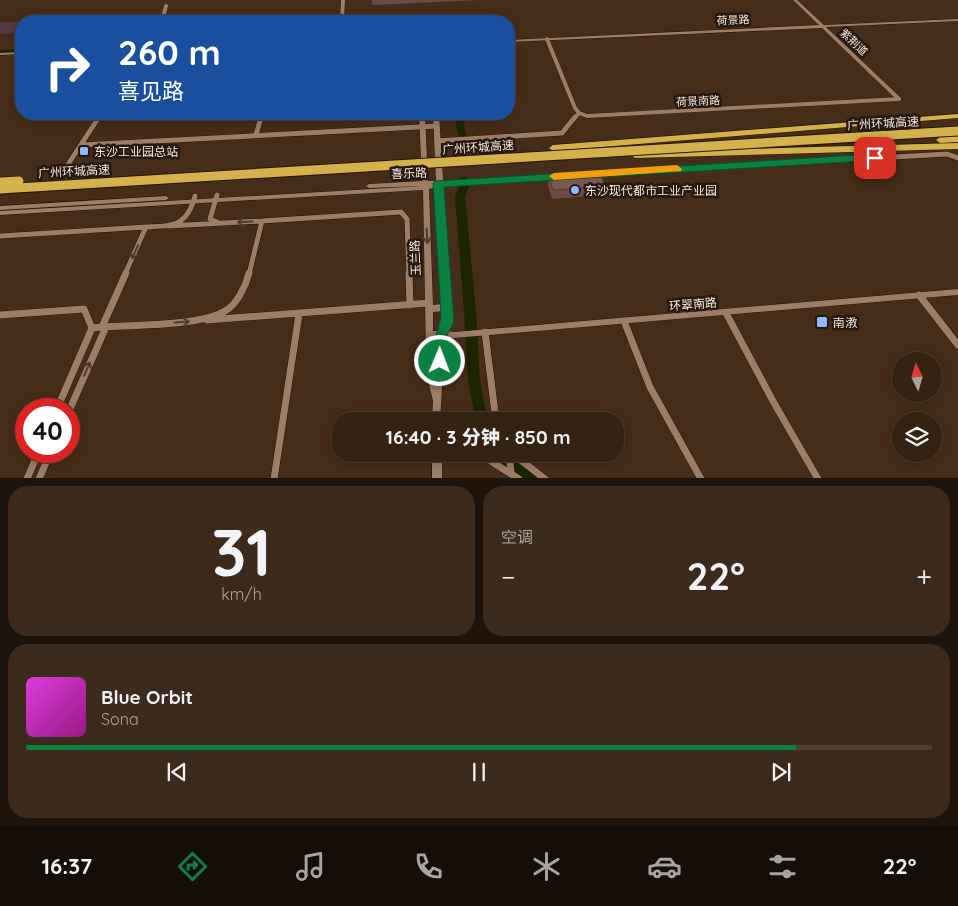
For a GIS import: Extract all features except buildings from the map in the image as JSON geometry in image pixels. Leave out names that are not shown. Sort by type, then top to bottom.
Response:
[{"type":"highway","points":[[553,148],[910,118],[958,108]]},
{"type":"highway","points":[[882,120],[958,116]]},
{"type":"highway","name":"广州环城高速","points":[[0,182],[958,125]]},
{"type":"highway","name":"广州环城高速","points":[[0,189],[958,131]]},
{"type":"highway","points":[[742,152],[958,139]]},
{"type":"highway","points":[[507,157],[958,146]]},
{"type":"street","points":[[342,15],[343,0]]},
{"type":"street","name":"紫荆道","points":[[795,0],[899,99]]},
{"type":"street","points":[[164,15],[166,6]]},
{"type":"street","name":"荷景路","points":[[515,41],[958,20]]},
{"type":"street","points":[[437,140],[562,133],[579,113],[575,108],[547,39]]},
{"type":"street","points":[[0,54],[15,53]]},
{"type":"street","name":"荷景南路","points":[[579,113],[587,116],[899,99]]},
{"type":"street","points":[[65,169],[97,120]]},
{"type":"street","points":[[256,135],[260,120]]},
{"type":"street","name":"玉兰路","points":[[422,120],[432,380],[437,400]]},
{"type":"street","name":"玉兰路","points":[[436,120],[438,184],[447,307],[447,322],[441,335],[436,412]]},
{"type":"street","points":[[80,144],[436,126]]},
{"type":"street","points":[[586,174],[947,154],[958,158]]},
{"type":"street","points":[[438,184],[568,176]]},
{"type":"street","name":"喜乐路","points":[[0,208],[438,184]]},
{"type":"street","points":[[216,197],[210,218],[224,223]]},
{"type":"street","points":[[0,236],[177,225],[187,218],[195,198]]},
{"type":"street","name":"喜乐路","points":[[0,213],[195,198]]},
{"type":"street","points":[[168,226],[401,212],[407,219],[410,304]]},
{"type":"street","points":[[200,320],[226,311],[246,287],[262,221]]},
{"type":"street","points":[[75,398],[146,228]]},
{"type":"street","name":"环翠南路","points":[[430,334],[454,335],[958,292]]},
{"type":"street","points":[[919,295],[958,345]]},
{"type":"street","points":[[92,328],[300,314],[410,304],[447,307]]},
{"type":"street","points":[[0,315],[84,309],[92,328],[62,398]]},
{"type":"street","points":[[726,312],[774,403],[818,478]]},
{"type":"street","points":[[274,478],[300,314]]},
{"type":"street","points":[[624,321],[650,387],[701,478]]},
{"type":"street","points":[[483,332],[495,412]]},
{"type":"street","points":[[437,462],[437,478]]},
{"type":"street","points":[[489,462],[519,478]]},
{"type":"street","points":[[510,462],[511,472]]},
{"type":"street","points":[[523,462],[544,478]]},
{"type":"street","points":[[26,478],[33,463]]},
{"type":"street","points":[[39,478],[46,463]]},
{"type":"shaded area","points":[[15,21],[15,33],[0,34],[0,22]]},
{"type":"waterway","points":[[0,52],[15,51]]},
{"type":"waterway","points":[[460,120],[464,137]]},
{"type":"waterway","points":[[464,179],[464,187],[460,196],[475,394],[479,412]]},
{"type":"waterway","points":[[511,462],[529,478]]},
{"type":"slow traffic","points":[[554,176],[677,169]]},
{"type":"place","name":"东沙工业园总站","points":[[84,151]]},
{"type":"place","name":"东沙现代都市工业产业园","points":[[575,190]]},
{"type":"place","name":"南漖","points":[[822,322]]},
{"type":"route","points":[[440,361],[441,335],[447,322],[447,314],[438,184],[875,158]]}]
